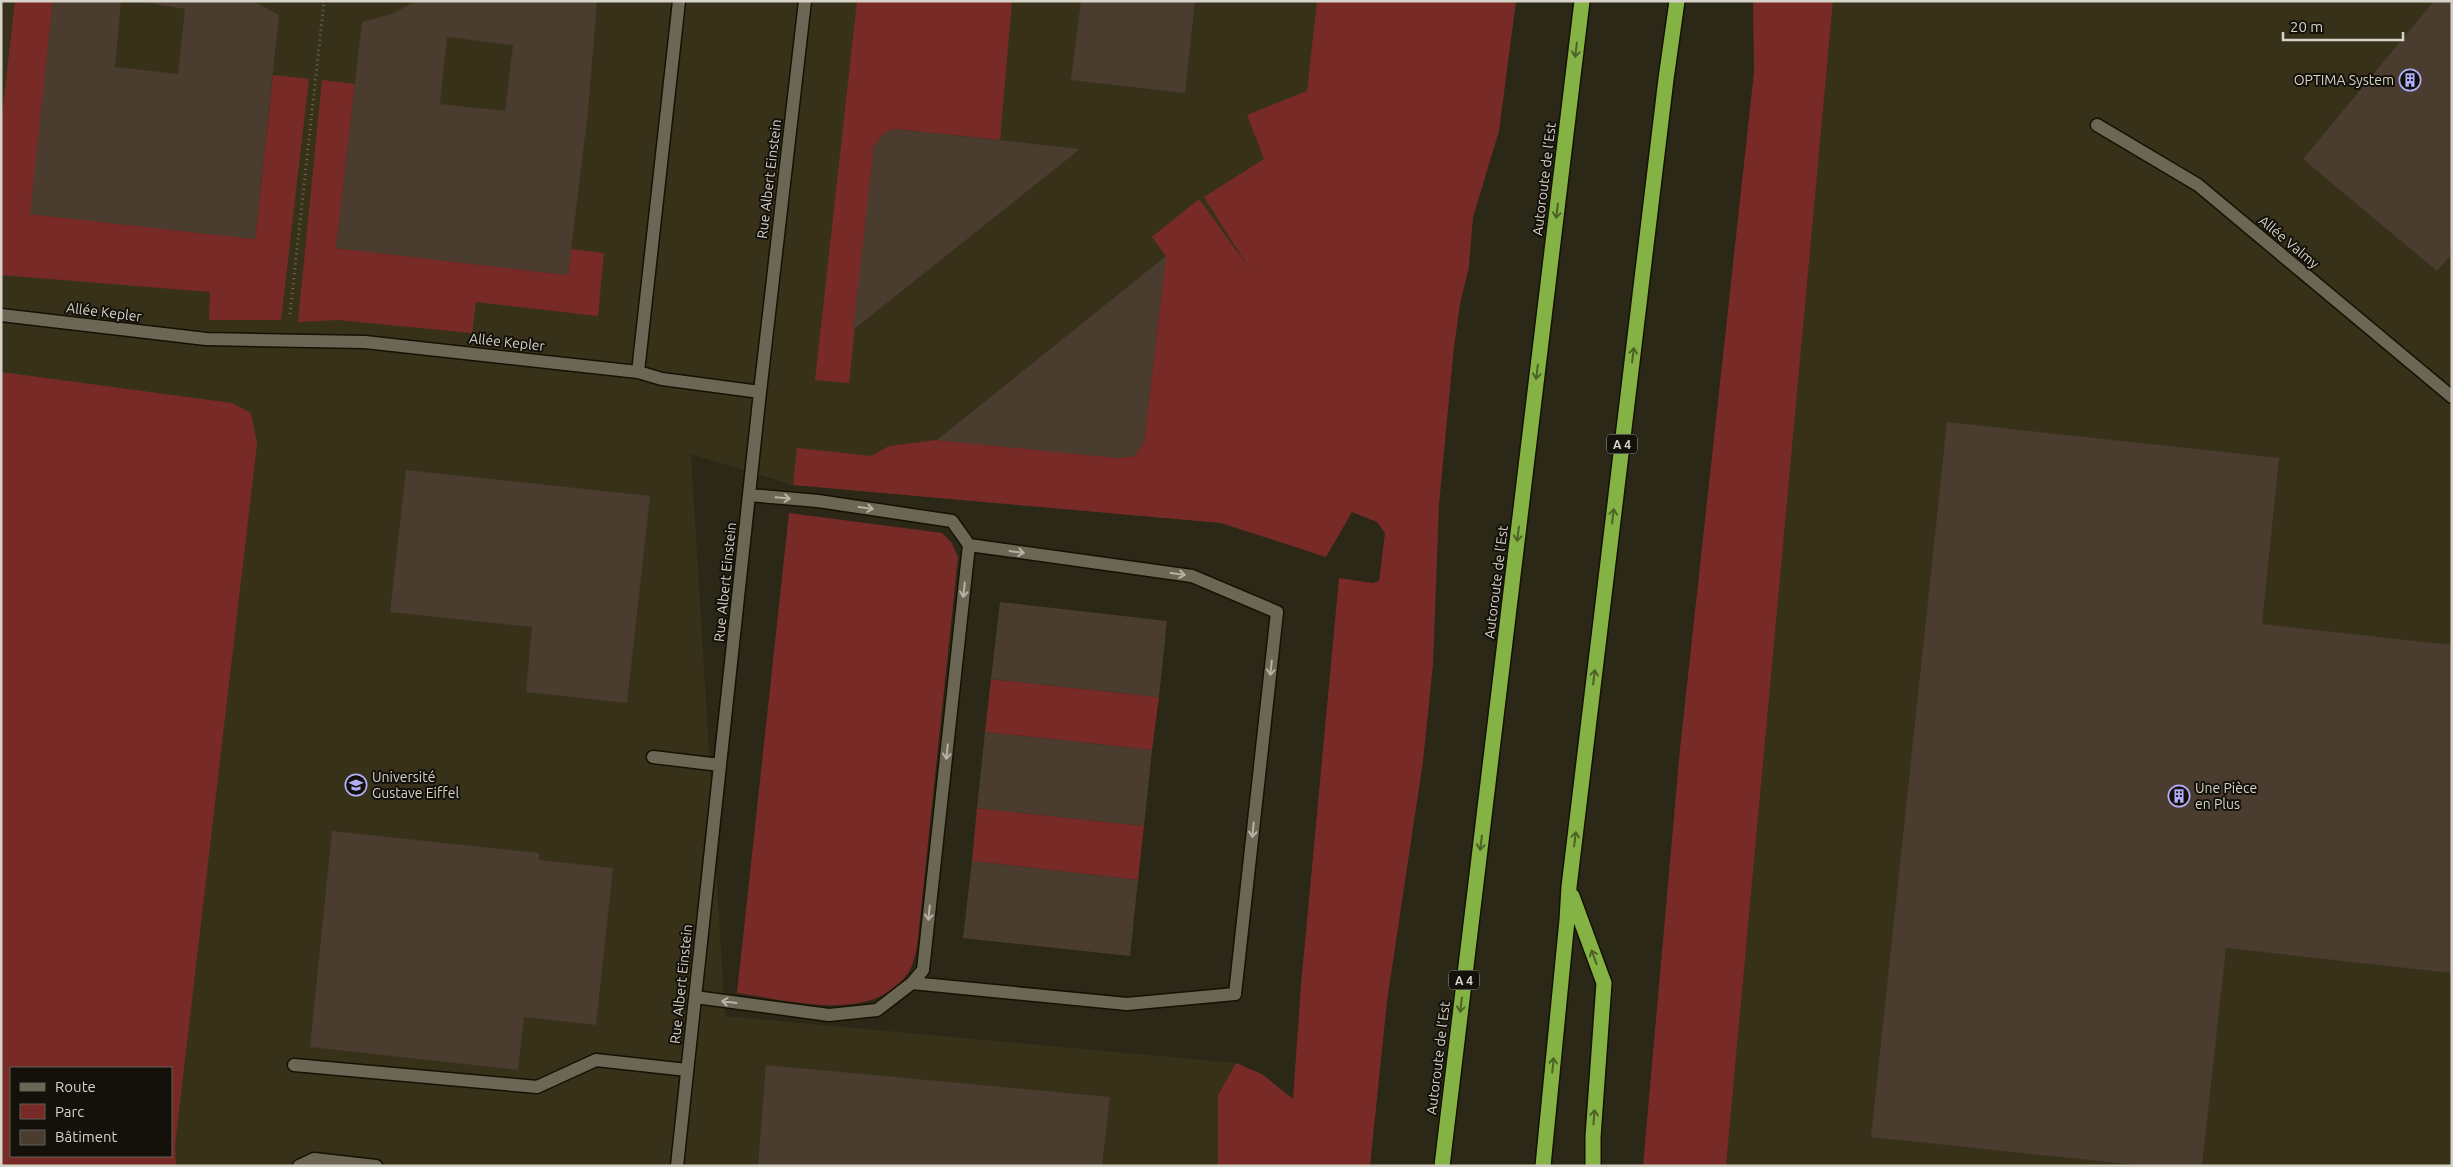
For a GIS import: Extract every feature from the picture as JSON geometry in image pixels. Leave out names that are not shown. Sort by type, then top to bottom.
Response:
[{"type":"highway","name":"Autoroute de l’Est","points":[[1442,1166],[1582,1]]},
{"type":"highway","name":"A 4","points":[[1543,1166],[1568,920],[1569,887],[1664,89],[1677,1]]},
{"type":"highway","points":[[1569,887],[1604,983],[1593,1137],[1594,1166]]},
{"type":"street","points":[[638,372],[679,1]]},
{"type":"street","name":"Rue Albert Einstein","points":[[677,1166],[760,392],[805,1]]},
{"type":"street","name":"Allée Valmy","points":[[2097,125],[2198,186],[2452,397]]},
{"type":"street","name":"Allée Kepler","points":[[1,315],[206,339],[365,342],[638,372],[662,379],[760,392]]},
{"type":"street","points":[[695,997],[829,1015],[877,1010],[912,983],[923,970],[969,545],[952,521],[818,501],[749,494]]},
{"type":"street","points":[[912,983],[1128,1004],[1235,994],[1277,612],[1192,576],[969,545]]},
{"type":"street","points":[[653,757],[720,765]]},
{"type":"street","points":[[294,1065],[537,1087],[596,1060],[687,1070]]},
{"type":"street","points":[[299,1166],[314,1159],[376,1166]]},
{"type":"path","points":[[287,342],[324,1]]},
{"type":"shaded area","name":"Université Gustave Eiffel","points":[[1,1],[1332,1],[1221,523],[793,485],[691,454],[725,1016],[1236,1063],[1218,1095],[1218,1166],[1,1166]]},
{"type":"shaded area","points":[[1833,1],[2452,1],[2452,1166],[1726,1166]]},
{"type":"green space","points":[[15,1],[53,1],[31,214],[255,239],[273,75],[309,79],[281,320],[209,320],[210,292],[1,275],[1,125]]},
{"type":"green space","points":[[857,1],[1012,1],[1000,140],[894,129],[885,133],[874,146],[849,383],[815,380]]},
{"type":"green space","points":[[1317,1],[1516,1],[1499,131],[1473,217],[1469,267],[1460,304],[1454,347],[1439,504],[1433,664],[1423,761],[1387,1001],[1370,1166],[1218,1166],[1218,1095],[1236,1063],[1262,1074],[1293,1099],[1301,985],[1339,578],[1372,583],[1379,581],[1385,533],[1377,522],[1352,512],[1326,557],[1221,523],[793,485],[797,448],[871,456],[889,446],[937,440],[1118,458],[1135,456],[1144,441],[1166,256],[1152,237],[1199,199],[1249,268],[1204,197],[1264,159],[1247,115],[1307,91]]},
{"type":"green space","points":[[1753,1],[1833,1],[1726,1166],[1643,1166],[1680,749],[1754,72]]},
{"type":"green space","points":[[322,80],[355,84],[336,248],[568,275],[570,249],[604,253],[598,316],[476,302],[472,333],[338,320],[298,322]]},
{"type":"green space","points":[[1,372],[232,403],[251,413],[257,444],[175,1145],[176,1166],[1,1166]]},
{"type":"green space","points":[[789,513],[942,533],[951,542],[958,557],[917,947],[914,960],[908,973],[892,989],[874,999],[852,1004],[805,1003],[737,993]]},
{"type":"green space","points":[[991,679],[1159,697],[1152,750],[985,732]]},
{"type":"green space","points":[[977,808],[1144,826],[1138,880],[972,861]]},
{"type":"building","points":[[53,1],[121,1],[115,67],[178,74],[185,9],[135,1],[253,1],[279,15],[255,239],[30,214]]},
{"type":"building","points":[[417,1],[597,1],[588,111],[568,275],[336,248],[362,22],[391,14]],"holes":[[[447,37],[513,45],[505,111],[440,104]]]},
{"type":"building","points":[[1081,1],[1195,1],[1185,93],[1071,80]]},
{"type":"building","name":"OPTIMA System","points":[[2434,1],[2452,1],[2452,254],[2437,271],[2303,159]]},
{"type":"building","points":[[894,129],[1080,149],[853,330],[874,146],[885,133]]},
{"type":"building","points":[[1166,256],[1144,441],[1135,456],[1118,458],[937,440]]},
{"type":"building","name":"Une Pièce en Plus","points":[[1947,422],[2279,458],[2262,624],[2452,645],[2452,973],[2226,948],[2202,1166],[2147,1166],[1871,1137]]},
{"type":"building","points":[[406,470],[650,496],[627,703],[526,692],[532,627],[390,612]]},
{"type":"building","points":[[1000,602],[1167,621],[1159,697],[991,679]]},
{"type":"building","points":[[985,732],[1152,750],[1144,826],[977,808]]},
{"type":"building","points":[[332,831],[539,853],[539,860],[613,868],[596,1025],[524,1017],[518,1070],[310,1047]]},
{"type":"building","points":[[972,861],[1138,880],[1130,956],[963,938]]},
{"type":"building","points":[[766,1065],[1110,1097],[1102,1166],[758,1166]]},
{"type":"place","name":"OPTIMA System","points":[[2410,80]]},
{"type":"place","name":"Université Gustave Eiffel","points":[[356,785]]},
{"type":"place","name":"Une Pièce en Plus","points":[[2179,796]]}]
